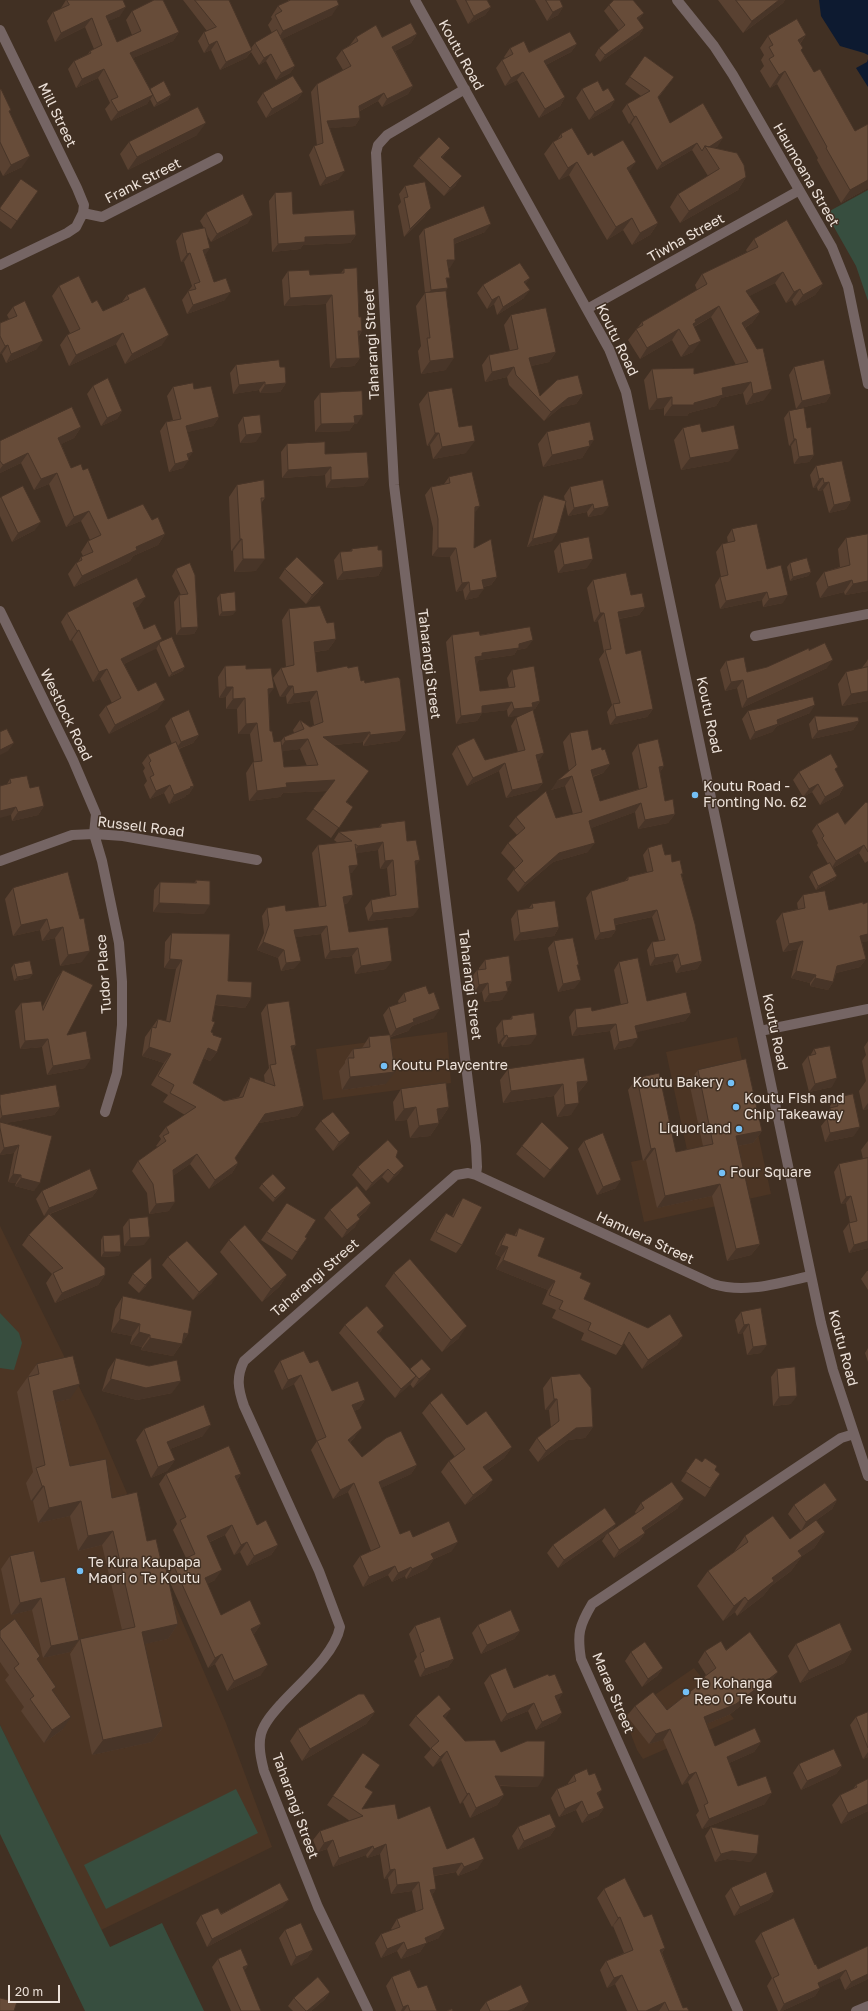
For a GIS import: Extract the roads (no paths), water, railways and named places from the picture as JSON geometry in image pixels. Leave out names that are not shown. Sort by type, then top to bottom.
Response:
[{"type":"street","name":"Koutu Road","points":[[415,0],[609,349],[626,392],[810,1276],[831,1362],[868,1476]]},
{"type":"street","name":"Haumoana Street","points":[[677,0],[714,46],[733,75],[798,191],[832,247],[848,287],[868,384]]},
{"type":"street","name":"Mill Street","points":[[0,30],[77,188],[84,205],[83,213]]},
{"type":"street","name":"Taharangi Street","points":[[368,2011],[318,1907],[264,1771],[261,1757],[261,1735],[264,1725],[326,1653],[338,1636],[340,1627],[319,1571],[244,1406],[237,1384],[239,1371],[244,1361],[256,1349],[456,1175],[461,1173],[476,1175],[478,1167],[394,485],[376,152],[378,145],[387,135],[464,89]]},
{"type":"street","name":"Frank Street","points":[[83,213],[102,217],[218,158]]},
{"type":"street","name":"Tiwha Street","points":[[587,309],[798,191]]},
{"type":"street","points":[[0,266],[67,233],[76,226],[83,213]]},
{"type":"street","name":"Westlock Road","points":[[0,611],[73,760],[95,811],[94,834]]},
{"type":"street","points":[[755,636],[868,614]]},
{"type":"street","name":"Russell Road","points":[[0,861],[72,835],[94,834],[120,835],[257,860]]},
{"type":"street","name":"Tudor Place","points":[[94,834],[102,861],[118,943],[122,982],[122,1026],[117,1073],[105,1112]]},
{"type":"street","points":[[760,1031],[868,1008]]},
{"type":"street","name":"Hamuera Street","points":[[476,1175],[713,1284],[726,1288],[741,1289],[810,1276]]},
{"type":"street","name":"Marae Street","points":[[738,2011],[581,1659],[578,1642],[581,1622],[592,1604],[841,1438],[854,1434]]},
{"type":"street","points":[[856,2011],[868,2006]]},
{"type":"water","points":[[819,0],[868,0],[868,55],[840,46],[821,16]]},
{"type":"water","points":[[868,59],[868,87],[856,68],[867,62]]},
{"type":"place","name":"Koutu Road - Fronting No. 62","points":[[695,795]]},
{"type":"place","name":"Koutu Playcentre","points":[[384,1066]]},
{"type":"place","name":"Koutu Bakery","points":[[731,1083]]},
{"type":"place","name":"Koutu Fish and Chip Takeaway","points":[[736,1107]]},
{"type":"place","name":"Liquorland","points":[[739,1129]]},
{"type":"place","name":"Four Square","points":[[722,1173]]},
{"type":"place","name":"Te Kura Kaupapa Maori o Te Koutu","points":[[80,1571]]},
{"type":"place","name":"Te Kohanga Reo O Te Koutu","points":[[686,1692]]}]
